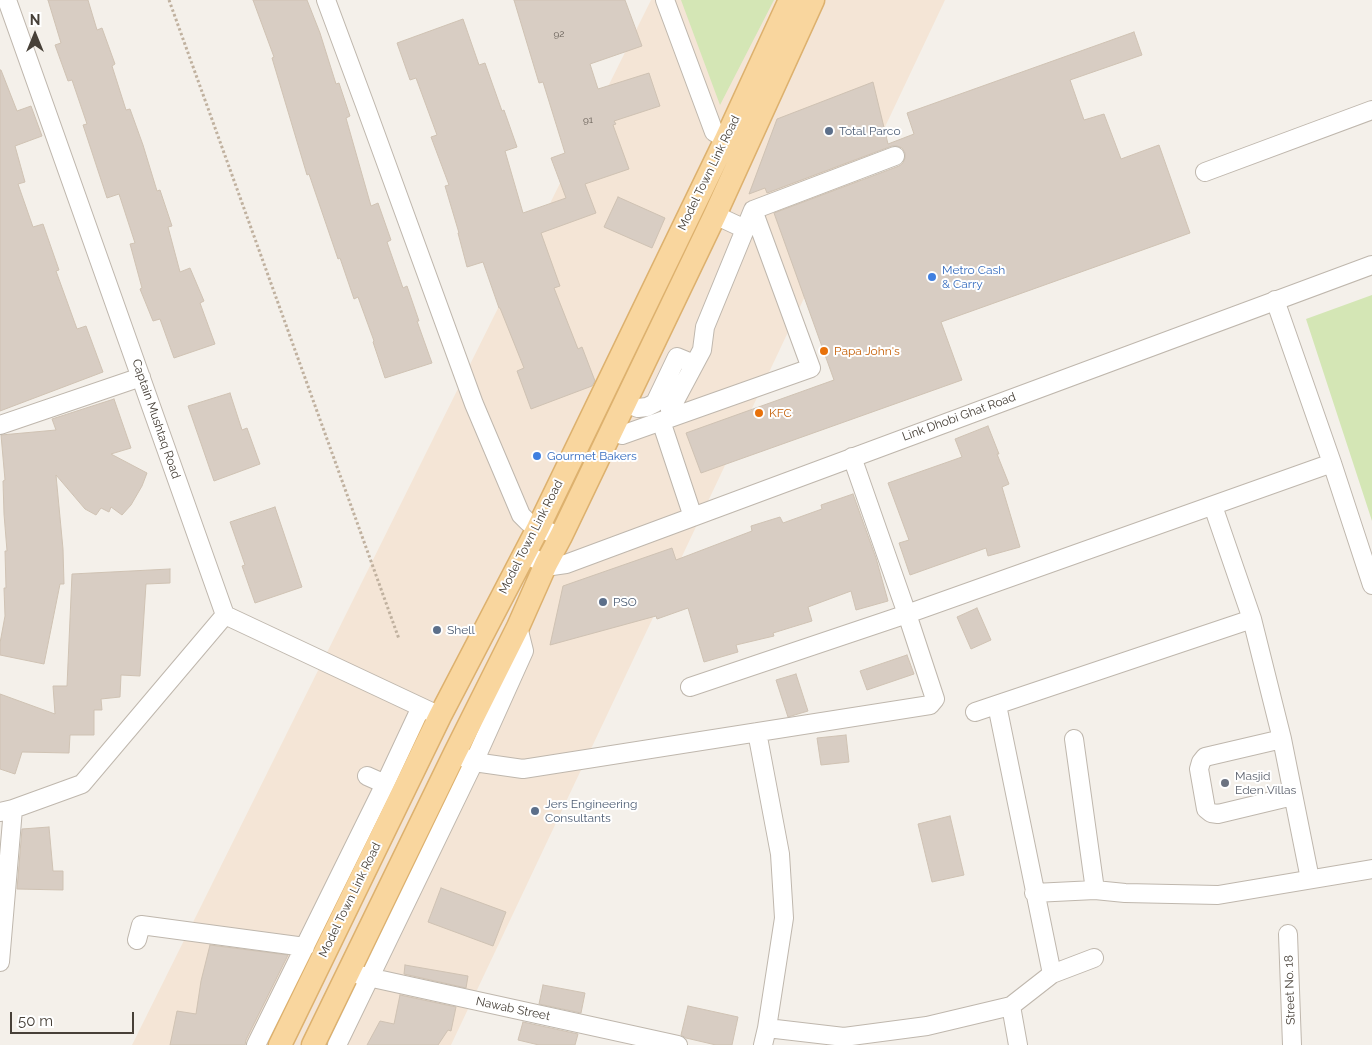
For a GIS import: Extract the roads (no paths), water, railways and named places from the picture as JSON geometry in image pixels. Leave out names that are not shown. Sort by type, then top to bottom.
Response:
[{"type":"main road","name":"Model Town Link Road","points":[[280,1045],[430,711],[538,528],[726,139],[790,0]]},
{"type":"main road","name":"Model Town Link Road","points":[[314,1045],[359,975],[464,758],[546,564],[715,215],[813,0]]},
{"type":"street","name":"Captain Mushtaq Road","points":[[7,0],[225,615]]},
{"type":"street","points":[[326,0],[474,404],[521,515],[538,528],[561,536]]},
{"type":"street","points":[[665,0],[714,132],[726,139]]},
{"type":"street","points":[[1204,172],[1372,110]]},
{"type":"street","points":[[693,517],[666,419],[702,350],[705,327],[753,210],[895,156]]},
{"type":"street","points":[[612,430],[622,435],[811,368],[753,210]]},
{"type":"street","points":[[715,215],[745,229]]},
{"type":"street","name":"Link Dhobi Ghat Road","points":[[546,564],[552,566],[566,564],[1372,265]]},
{"type":"street","points":[[1275,300],[1372,585]]},
{"type":"street","points":[[625,403],[638,408],[647,407],[655,403],[677,357],[694,364]]},
{"type":"street","points":[[0,425],[142,377]]},
{"type":"street","points":[[464,758],[523,769],[930,705],[936,699],[852,458]]},
{"type":"street","points":[[690,687],[907,614],[1332,463]]},
{"type":"street","points":[[1213,506],[1252,619],[1282,740],[1310,879]]},
{"type":"street","points":[[523,554],[546,564]]},
{"type":"street","points":[[0,962],[6,810],[82,784],[225,615],[430,711],[385,784],[256,1045]]},
{"type":"street","points":[[975,712],[1252,619]]},
{"type":"street","points":[[997,705],[1052,974]]},
{"type":"street","points":[[757,732],[780,854],[784,918],[765,1037],[844,1041],[927,1026],[1010,1006],[1052,974],[1094,958]]},
{"type":"street","points":[[1074,739],[1095,890]]},
{"type":"street","points":[[1282,740],[1205,757],[1200,762],[1199,769],[1206,809],[1211,813],[1218,814],[1293,796]]},
{"type":"street","points":[[367,776],[385,784]]},
{"type":"street","points":[[1034,893],[1095,890],[1125,893],[1218,894],[1372,869]]},
{"type":"street","points":[[137,940],[140,925],[305,947]]},
{"type":"street","name":"Street No. 18","points":[[1288,934],[1292,1045]]},
{"type":"street","points":[[337,1045],[359,975]]},
{"type":"street","name":"Nawab Street","points":[[359,975],[678,1045]]},
{"type":"street","points":[[1010,1006],[1018,1045]]},
{"type":"place","name":"Total Parco","points":[[829,131]]},
{"type":"place","name":"Metro Cash & Carry","points":[[932,277]]},
{"type":"place","name":"Papa John's","points":[[824,351]]},
{"type":"place","name":"KFC","points":[[759,413]]},
{"type":"place","name":"Gourmet Bakers","points":[[537,456]]},
{"type":"place","name":"PSO","points":[[603,602]]},
{"type":"place","name":"Shell","points":[[437,630]]},
{"type":"place","name":"Masjid Eden Villas","points":[[1225,783]]},
{"type":"place","name":"Jers Engineering Consultants","points":[[535,811]]}]
